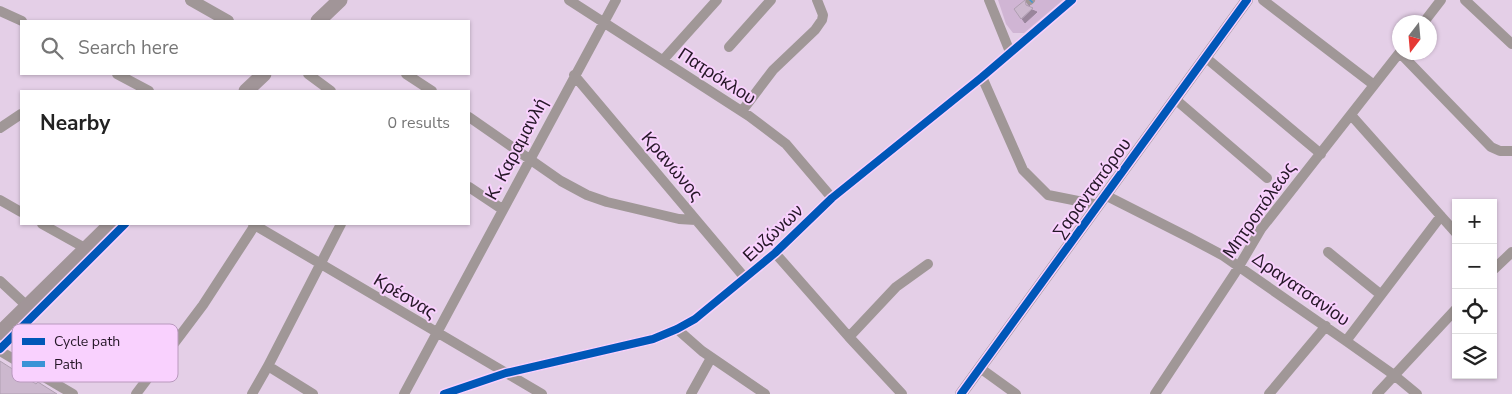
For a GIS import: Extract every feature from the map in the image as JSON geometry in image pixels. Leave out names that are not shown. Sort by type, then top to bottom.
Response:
[{"type":"main road","points":[[324,20],[340,0]]},
{"type":"main road","points":[[247,90],[263,75]]},
{"type":"main road","points":[[0,333],[109,225]]},
{"type":"street","points":[[190,0],[226,20]]},
{"type":"street","name":"Πατρόκλου","points":[[569,0],[742,111],[786,144],[832,198]]},
{"type":"street","name":"Κ. Καραμανλή","points":[[404,394],[616,0]]},
{"type":"street","points":[[663,60],[717,0]]},
{"type":"street","points":[[729,47],[771,0]]},
{"type":"street","points":[[742,111],[774,70],[819,25],[823,15],[817,0]]},
{"type":"street","points":[[989,0],[1010,52]]},
{"type":"street","name":"Ευζώνων","points":[[444,394],[506,373],[653,339],[677,330],[695,319],[775,253],[832,198],[982,77],[1072,0]]},
{"type":"street","name":"Σαρανταπόρου","points":[[961,394],[1247,0]]},
{"type":"street","points":[[1263,0],[1374,85]]},
{"type":"street","points":[[1429,15],[1441,0]]},
{"type":"street","points":[[1465,0],[1512,44]]},
{"type":"street","points":[[0,11],[20,20]]},
{"type":"street","points":[[1205,58],[1321,154]]},
{"type":"street","name":"Μητροπόλεως","points":[[1155,394],[1270,217],[1394,60]]},
{"type":"street","points":[[1407,60],[1491,147],[1500,151],[1512,151]]},
{"type":"street","points":[[119,75],[147,90]]},
{"type":"street","points":[[309,75],[330,90]]},
{"type":"street","points":[[408,75],[430,90]]},
{"type":"street","name":"Κρανώνος","points":[[574,75],[745,278]]},
{"type":"street","name":"Δραγατσανίου","points":[[982,77],[1023,170],[1048,195],[1102,200],[1190,238],[1239,266],[1346,340],[1417,394]]},
{"type":"street","points":[[1175,99],[1267,178]]},
{"type":"street","points":[[0,128],[20,115]]},
{"type":"street","points":[[1352,115],[1452,228]]},
{"type":"street","points":[[470,118],[568,185],[597,199],[679,219],[696,220]]},
{"type":"street","points":[[470,188],[502,209]]},
{"type":"street","points":[[0,200],[20,211]]},
{"type":"street","points":[[1346,340],[1441,216]]},
{"type":"street","points":[[44,225],[85,248]]},
{"type":"street","points":[[178,338],[203,305],[253,225]]},
{"type":"street","name":"Κρέσνας","points":[[256,225],[542,394]]},
{"type":"street","points":[[252,394],[340,225]]},
{"type":"street","points":[[1328,252],[1380,294]]},
{"type":"street","points":[[1497,266],[1512,252]]},
{"type":"street","points":[[775,253],[902,394]]},
{"type":"street","points":[[849,337],[896,286],[928,264]]},
{"type":"street","points":[[0,281],[27,306]]},
{"type":"street","points":[[1377,394],[1452,313]]},
{"type":"street","points":[[1269,394],[1326,326]]},
{"type":"street","points":[[677,330],[711,358],[765,394]]},
{"type":"street","points":[[0,351],[12,358]]},
{"type":"street","points":[[691,394],[711,358]]},
{"type":"street","points":[[268,366],[313,394]]},
{"type":"street","points":[[980,368],[1016,394]]},
{"type":"street","points":[[53,382],[73,394]]},
{"type":"street","points":[[136,394],[145,382]]},
{"type":"shaded area","points":[[998,0],[1063,0],[1024,33],[1013,33],[1006,24]]},
{"type":"building","points":[[1025,0],[1026,5],[1033,8],[1021,19],[1014,9]]},
{"type":"building","points":[[0,361],[12,369],[12,382],[33,382],[36,384],[38,382],[57,394],[0,394]]},
{"type":"cycle path","points":[[444,394],[506,373],[653,339],[695,319],[775,253],[832,198],[982,77],[1072,0]]},
{"type":"cycle path","points":[[961,394],[1247,0]]},
{"type":"cycle path","points":[[25,324],[124,225]]},
{"type":"cycle path","points":[[0,349],[12,337]]}]
